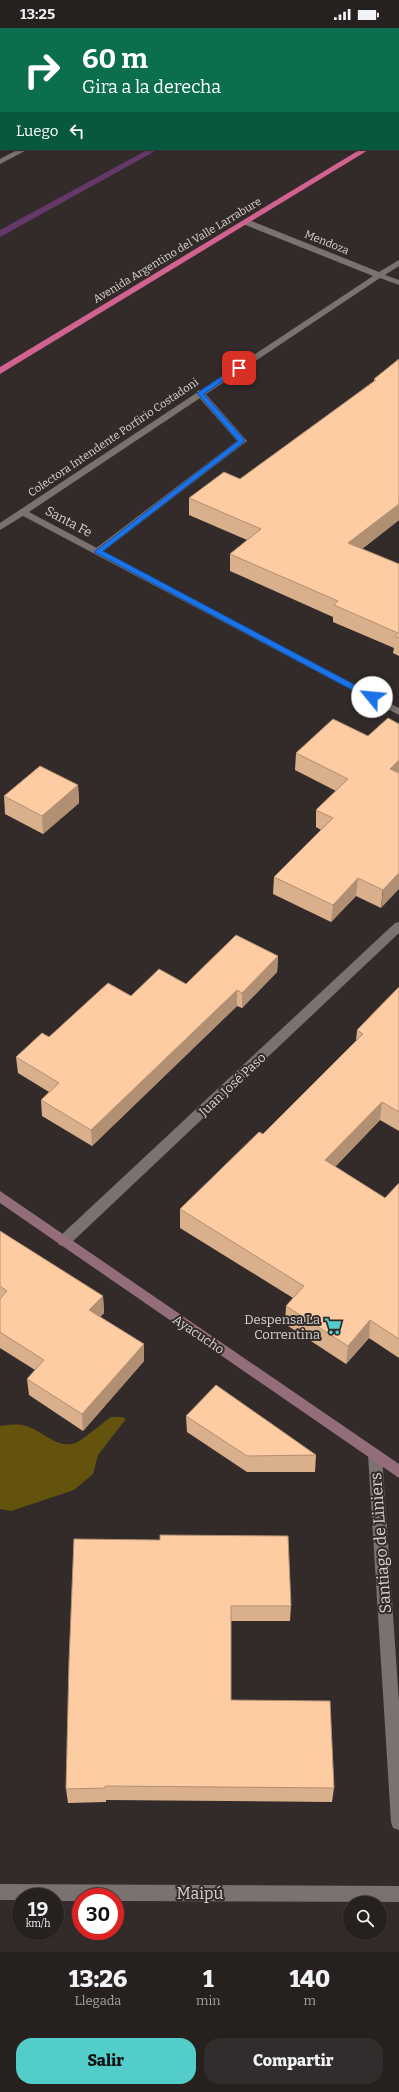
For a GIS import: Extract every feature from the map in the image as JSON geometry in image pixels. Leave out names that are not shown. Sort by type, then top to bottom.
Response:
[{"type":"highway","name":"Avenida Argentino del Valle Larrabure","points":[[0,370],[364,150]]},
{"type":"street","points":[[0,162],[23,150]]},
{"type":"street","name":"Mendoza","points":[[246,222],[399,283]]},
{"type":"street","name":"Colectora Intendente Porfirio Costadoni","points":[[0,527],[399,262]]},
{"type":"street","points":[[98,552],[242,441],[200,393]]},
{"type":"street","name":"Santa Fe","points":[[23,512],[399,712]]},
{"type":"street","name":"Juan José Paso","points":[[64,1242],[399,926]]},
{"type":"street","name":"Ayacucho","points":[[0,1196],[64,1242],[399,1472]]},
{"type":"street","name":"Santiago de Liniers","points":[[375,1455],[399,1822]]},
{"type":"street","name":"Maipú","points":[[0,1892],[399,1894]]},
{"type":"shaded area","points":[[111,1417],[122,1417],[126,1419],[98,1455],[93,1474],[74,1490],[11,1511],[0,1509],[0,1426],[22,1425],[36,1430],[62,1444],[69,1444],[79,1442]]},
{"type":"building","points":[[399,359],[399,504],[348,543],[399,564],[399,638],[395,636],[398,633],[334,605],[338,601],[230,554],[261,529],[189,498],[224,472],[240,479],[376,380],[374,379]]},
{"type":"building","points":[[388,718],[399,724],[399,760],[390,769],[399,773],[399,873],[383,890],[358,878],[333,905],[274,877],[333,818],[316,810],[348,779],[296,753],[333,719],[368,736]]},
{"type":"building","points":[[40,766],[78,785],[42,816],[4,796]]},
{"type":"building","points":[[236,935],[278,956],[242,993],[237,990],[91,1130],[41,1100],[59,1083],[16,1057],[42,1033],[49,1037],[108,983],[131,996],[159,969],[186,984]]},
{"type":"building","points":[[399,987],[399,1112],[382,1102],[325,1160],[385,1198],[399,1183],[399,1339],[370,1320],[348,1346],[286,1306],[304,1286],[180,1209],[259,1132],[263,1134],[363,1034],[357,1030]]},
{"type":"building","points":[[0,1231],[103,1296],[89,1310],[144,1344],[82,1414],[27,1379],[44,1360],[0,1332],[0,1299],[7,1291],[0,1286]]},
{"type":"building","points":[[216,1385],[316,1455],[247,1456],[186,1416]]},
{"type":"building","points":[[160,1535],[288,1536],[291,1606],[231,1606],[231,1700],[330,1701],[334,1788],[105,1786],[105,1788],[66,1789],[74,1539],[160,1540]]},
{"type":"waterway","points":[[0,234],[153,150]]},
{"type":"place","name":"Despensa La Correntina","points":[[333,1326]]},
{"type":"route","points":[[239,368],[200,393],[242,441],[98,552],[372,697]]}]
